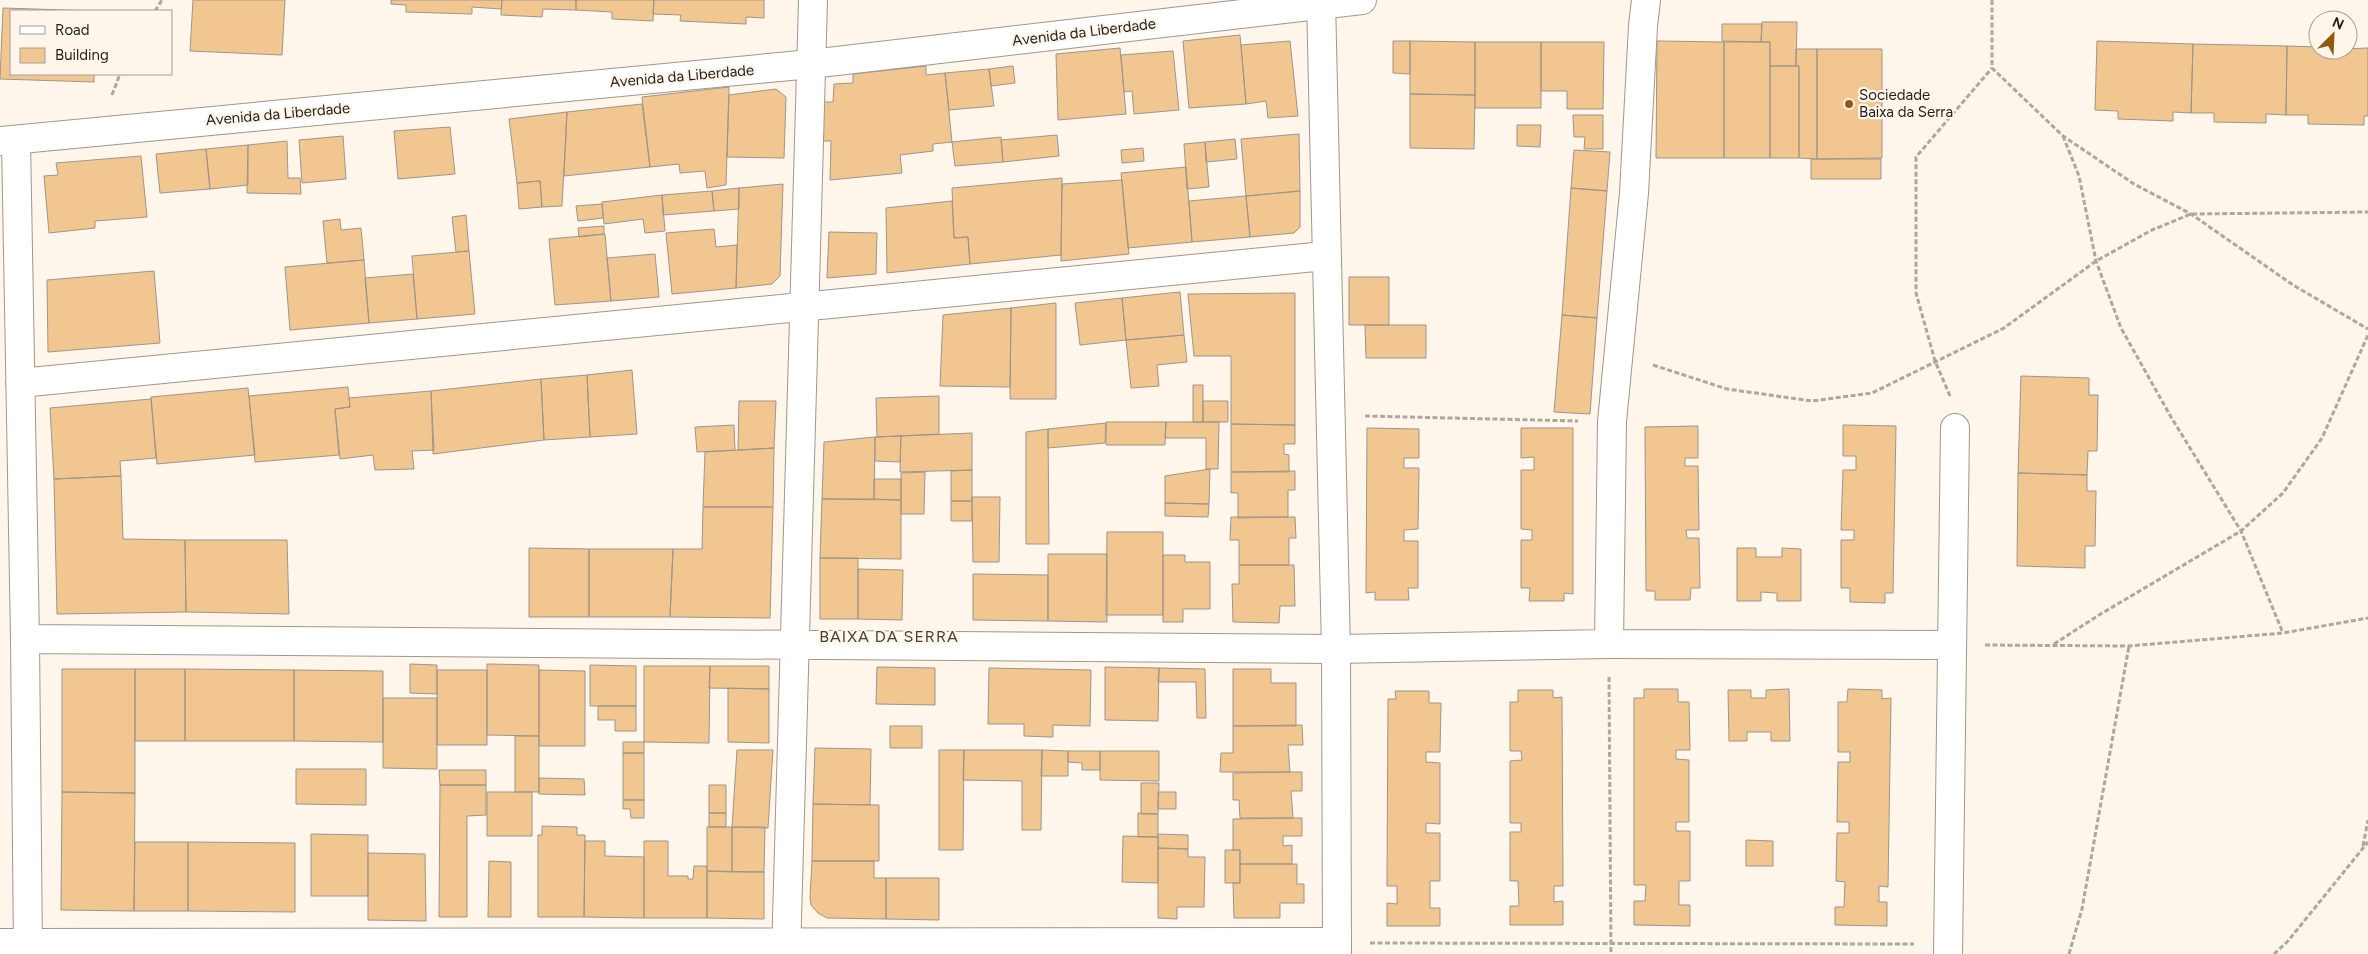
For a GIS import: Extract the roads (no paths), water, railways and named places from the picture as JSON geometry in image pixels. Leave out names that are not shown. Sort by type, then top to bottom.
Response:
[{"type":"street","points":[[787,948],[813,0]]},
{"type":"street","name":"Avenida da Liberdade","points":[[8,140],[810,64],[1321,2],[1362,0]]},
{"type":"street","points":[[1609,644],[1612,422],[1634,193],[1642,26],[1646,0]]},
{"type":"street","points":[[0,943],[28,948],[1337,948],[1336,649],[1325,256],[1321,2]]},
{"type":"street","points":[[8,140],[20,383],[26,639],[28,948]]},
{"type":"street","points":[[20,383],[1325,256]]},
{"type":"street","points":[[1948,949],[1955,428]]},
{"type":"street","points":[[26,639],[1336,649],[1609,644],[1951,645]]},
{"type":"place","name":"Sociedade Baixa da Serra","points":[[1849,104]]},
{"type":"district","name":"BAIXA DA SERRA","points":[[889,636]]}]
